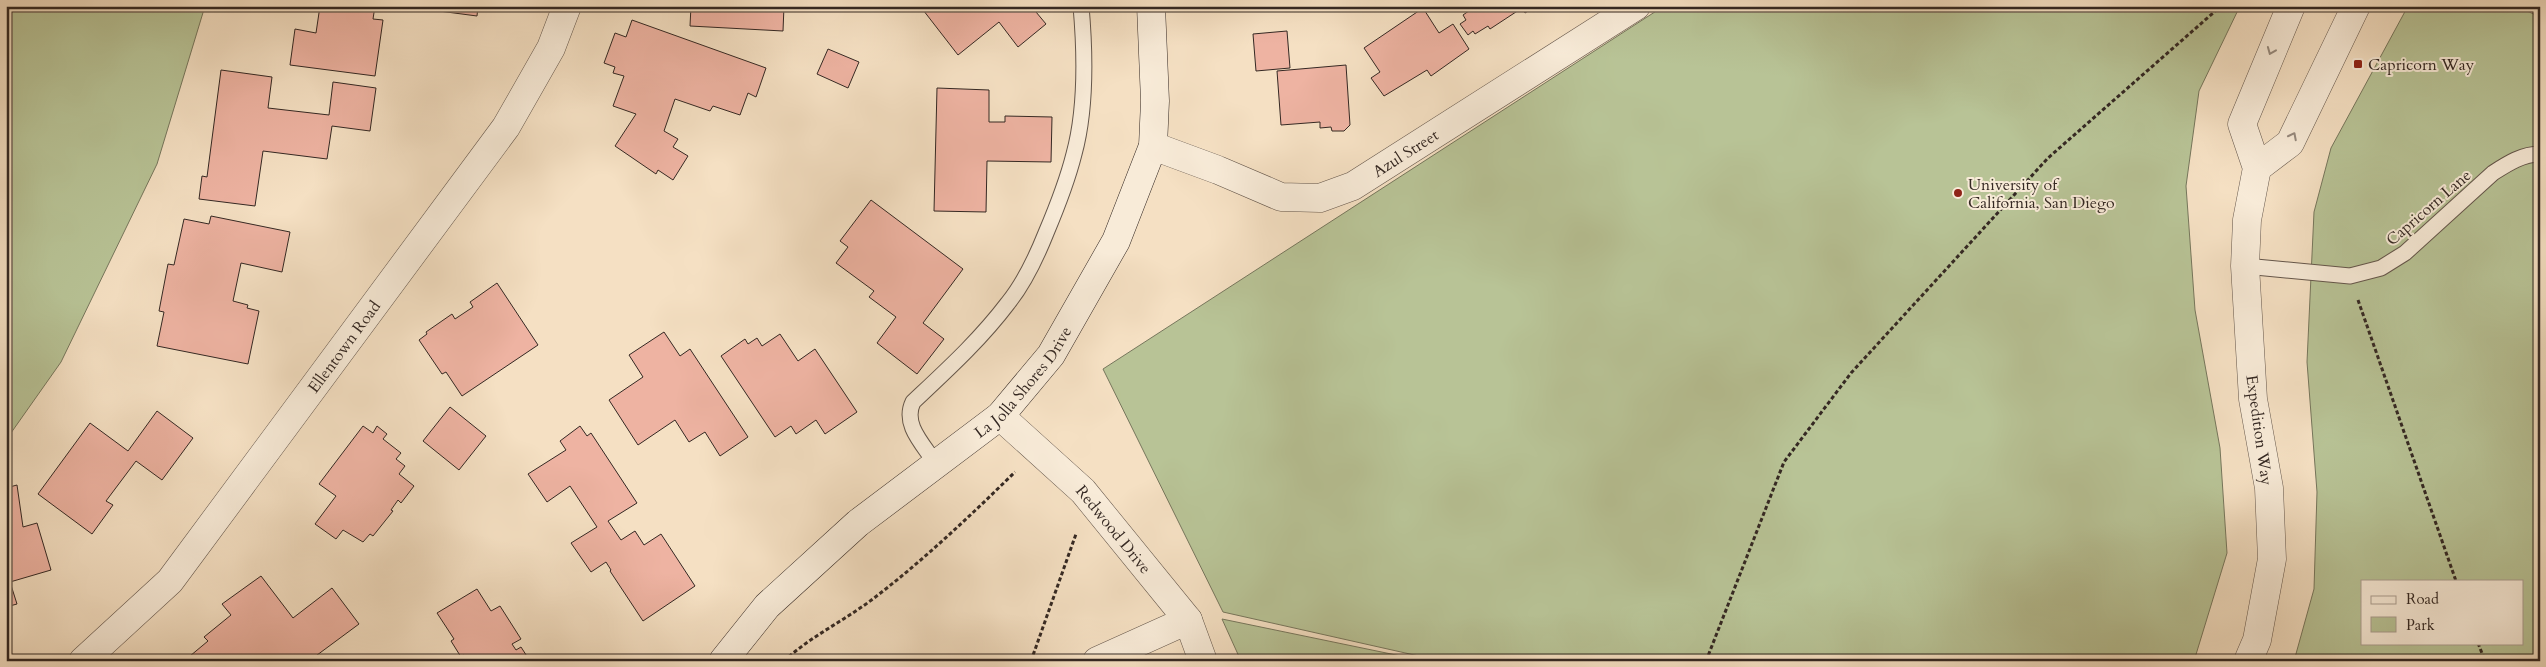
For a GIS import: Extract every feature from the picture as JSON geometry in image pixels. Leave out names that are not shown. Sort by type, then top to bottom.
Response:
[{"type":"street","name":"Ellentown Road","points":[[83,661],[170,581],[500,135],[551,48],[567,6]]},
{"type":"street","name":"La Jolla Shores Drive","points":[[723,661],[767,606],[858,523],[1000,416],[1051,355],[1116,241],[1153,146],[1155,101],[1151,6]]},
{"type":"street","name":"Azul Street","points":[[1153,146],[1218,170],[1281,197],[1320,198],[1353,186],[1636,6]]},
{"type":"street","name":"Expedition Way","points":[[2248,661],[2257,640],[2272,559],[2269,488],[2253,399],[2245,266],[2247,220],[2257,168],[2242,124],[2291,6]]},
{"type":"street","points":[[2257,168],[2290,143],[2356,6]]},
{"type":"street","name":"Redwood Drive","points":[[1000,416],[1083,491],[1188,620],[1203,661]]},
{"type":"street","points":[[1097,661],[1188,620]]},
{"type":"lane","points":[[936,464],[911,426],[909,411],[914,402],[978,341],[1010,302],[1031,269],[1062,197],[1075,152],[1080,116],[1083,61],[1081,6]]},
{"type":"lane","name":"Capricorn Lane","points":[[2245,266],[2350,276],[2381,268],[2406,253],[2493,173],[2509,162],[2531,154],[2540,154]]},
{"type":"path","points":[[1706,661],[1784,462],[1851,373],[2048,158],[2221,6]]},
{"type":"path","points":[[2350,276],[2456,580]]},
{"type":"path","points":[[784,661],[798,647],[877,596],[933,552],[1015,472]]},
{"type":"path","points":[[1031,661],[1077,531]]},
{"type":"path","points":[[2478,644],[2485,661]]},
{"type":"green space","points":[[6,6],[205,6],[157,164],[61,362],[6,440]]},
{"type":"green space","name":"University of California, San Diego","points":[[1664,6],[2240,6],[2199,91],[2186,186],[2195,310],[2220,448],[2227,553],[2194,661],[1441,661],[1223,612],[1103,369]]},
{"type":"green space","points":[[2408,6],[2516,6],[2540,17],[2540,661],[2294,661],[2314,589],[2317,492],[2307,362],[2314,212],[2331,148]]},
{"type":"green space","points":[[1222,619],[1425,661],[1241,661]]},
{"type":"building","points":[[320,6],[375,6],[373,19],[383,20],[375,76],[290,65],[295,29],[316,33]]},
{"type":"building","points":[[439,6],[478,6],[477,16],[439,11]]},
{"type":"building","points":[[691,6],[784,6],[783,31],[690,26]]},
{"type":"building","points":[[920,6],[1031,6],[1046,24],[1018,47],[999,22],[958,55]]},
{"type":"building","points":[[1476,6],[1536,6],[1525,13],[1522,8],[1490,29],[1488,26],[1475,34],[1473,31],[1468,35],[1460,24],[1466,20],[1463,15]]},
{"type":"building","points":[[1423,8],[1439,33],[1453,24],[1469,49],[1431,76],[1427,70],[1384,96],[1371,78],[1380,72],[1364,48]]},
{"type":"building","points":[[632,20],[766,68],[756,97],[748,93],[740,115],[713,106],[710,111],[675,99],[664,131],[678,139],[673,147],[688,156],[673,180],[658,170],[656,174],[615,146],[636,114],[613,106],[624,76],[613,73],[615,67],[604,63],[615,33],[626,37]]},
{"type":"building","points":[[1287,31],[1290,68],[1256,71],[1253,34]]},
{"type":"building","points":[[828,49],[859,62],[848,88],[817,74]]},
{"type":"building","points":[[1346,65],[1350,125],[1344,131],[1332,131],[1331,127],[1320,128],[1320,122],[1281,125],[1277,71]]},
{"type":"building","points":[[221,70],[272,77],[268,108],[329,115],[333,82],[376,88],[370,131],[332,126],[327,159],[263,151],[255,206],[199,199],[202,176],[207,177]]},
{"type":"building","points":[[937,88],[989,90],[989,122],[1005,122],[1005,116],[1052,117],[1051,162],[987,161],[986,212],[934,211]]},
{"type":"building","points":[[871,200],[963,269],[923,323],[944,339],[917,374],[877,343],[896,317],[869,297],[874,291],[836,263],[848,247],[840,241]]},
{"type":"building","points":[[211,216],[290,232],[282,272],[241,263],[233,301],[248,305],[247,308],[259,311],[248,364],[157,346],[164,312],[159,311],[168,264],[174,265],[184,219],[209,224]]},
{"type":"building","points":[[497,283],[538,345],[462,396],[446,372],[442,374],[419,340],[427,334],[426,332],[452,314],[455,319],[473,307],[470,302]]},
{"type":"building","points":[[664,332],[680,356],[690,349],[748,437],[720,456],[705,432],[689,442],[675,420],[638,445],[609,400],[643,377],[629,355]]},
{"type":"building","points":[[780,334],[798,361],[815,349],[857,412],[825,434],[816,420],[796,434],[791,426],[775,437],[721,356],[745,339],[748,344],[757,338],[762,346]]},
{"type":"building","points":[[450,407],[486,436],[459,470],[423,441]]},
{"type":"building","points":[[157,411],[193,438],[162,480],[136,461],[106,501],[113,505],[92,534],[38,494],[90,423],[128,451]]},
{"type":"building","points":[[363,426],[373,433],[377,426],[387,434],[383,439],[401,453],[396,459],[405,466],[399,474],[414,486],[401,503],[398,500],[391,510],[393,511],[373,536],[370,534],[363,542],[343,530],[336,539],[315,524],[336,496],[319,484]]},
{"type":"building","points":[[580,426],[587,436],[591,433],[637,503],[608,521],[621,540],[635,531],[644,545],[661,534],[695,586],[643,621],[606,562],[591,572],[571,543],[597,527],[570,486],[547,502],[528,474],[566,450],[560,441]]},
{"type":"building","points":[[17,485],[23,527],[37,523],[51,570],[10,582],[17,604],[6,607],[6,488]]},
{"type":"building","points":[[261,576],[293,618],[332,588],[359,624],[309,661],[184,661],[208,641],[204,637],[231,615],[222,604]]},
{"type":"building","points":[[477,589],[491,611],[500,606],[521,639],[512,644],[516,650],[521,647],[530,661],[468,661],[464,655],[461,657],[451,641],[454,639],[437,613]]},
{"type":"place","name":"Capricorn Way","points":[[2358,64]]},
{"type":"place","name":"University of California, San Diego","points":[[1958,193]]}]
